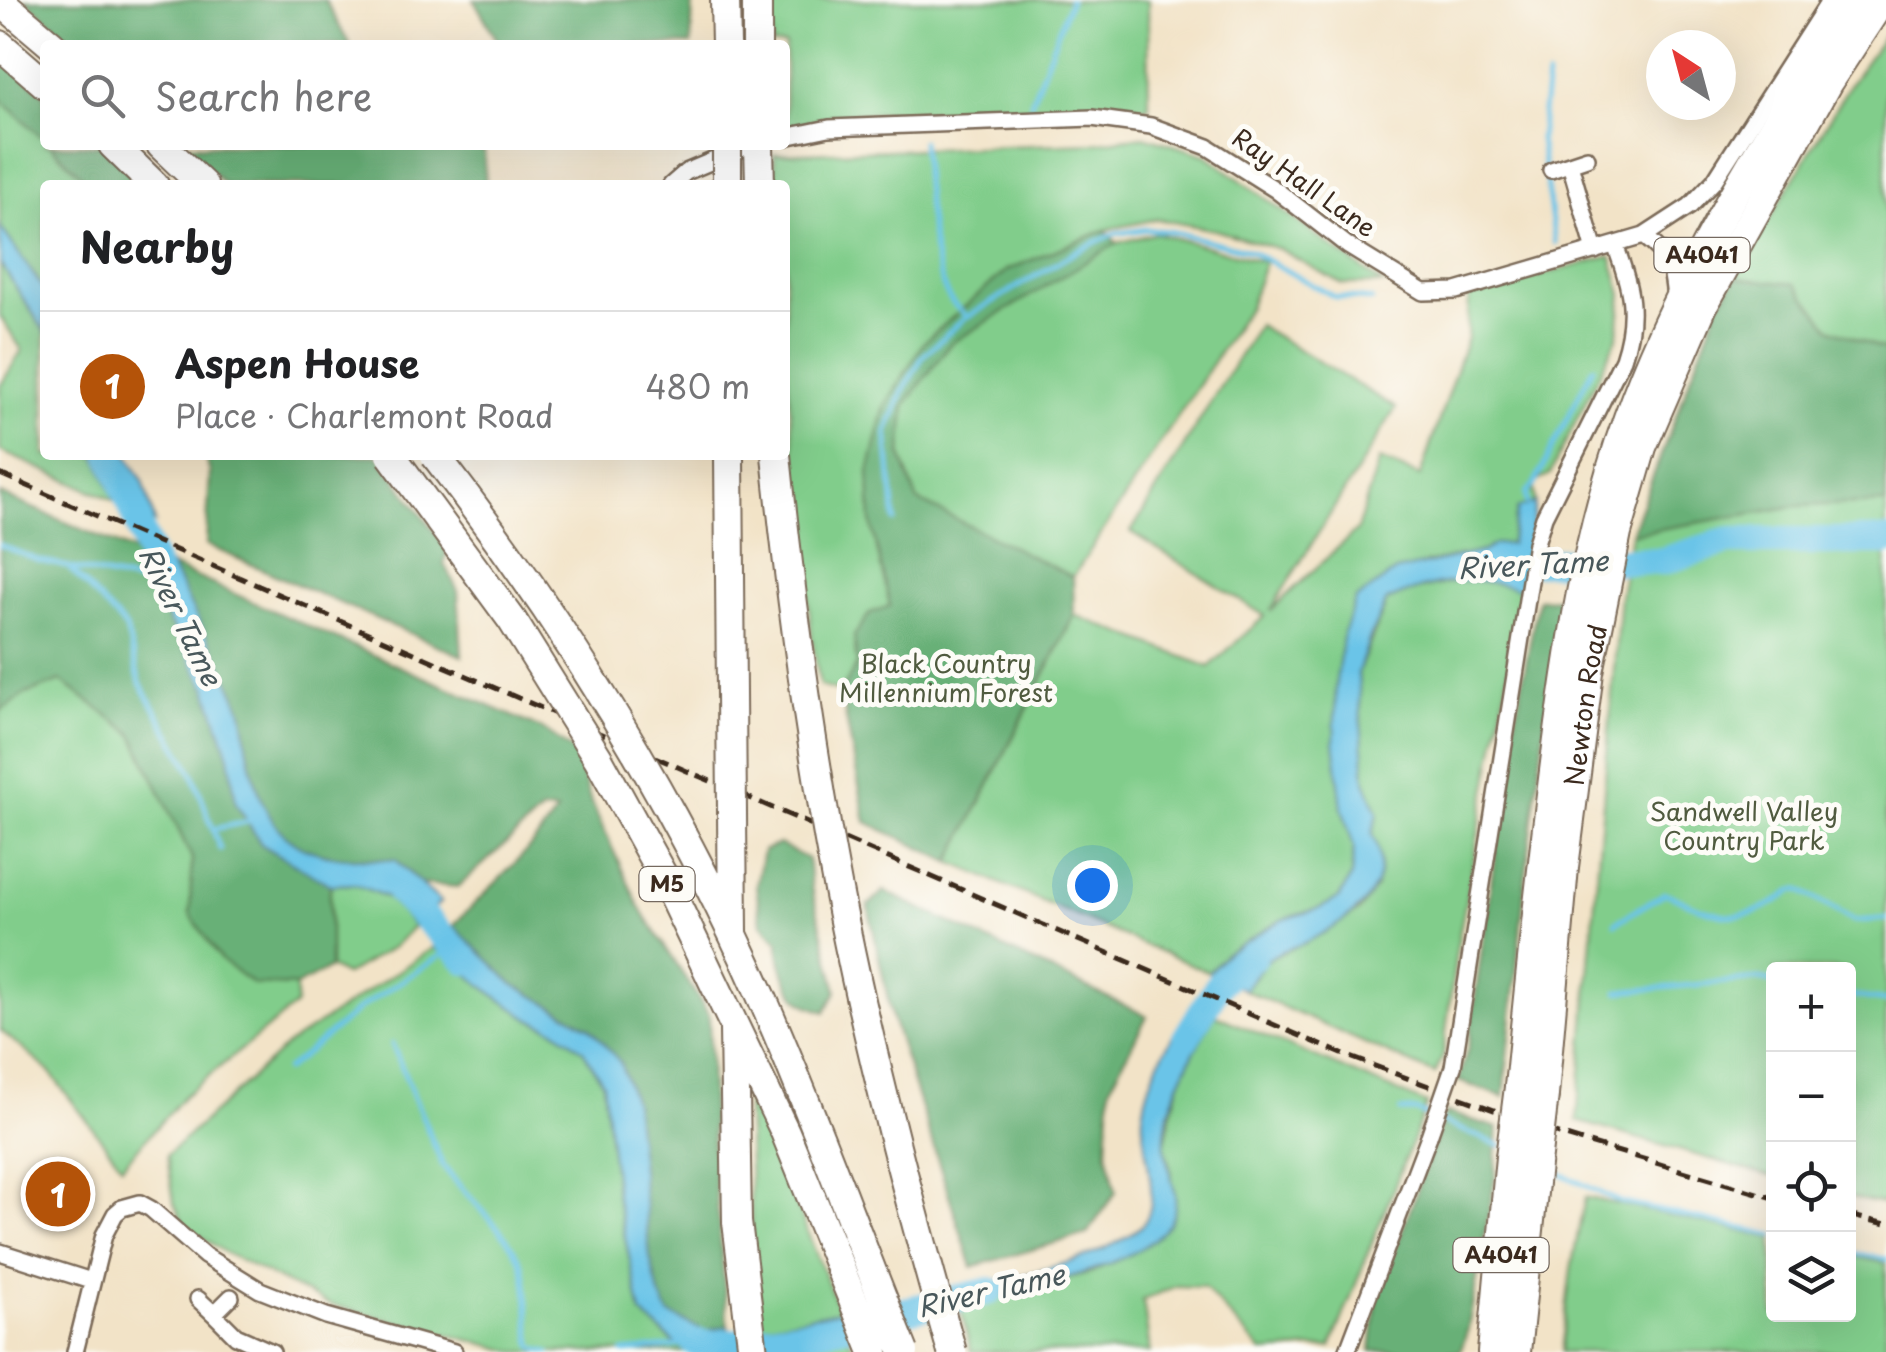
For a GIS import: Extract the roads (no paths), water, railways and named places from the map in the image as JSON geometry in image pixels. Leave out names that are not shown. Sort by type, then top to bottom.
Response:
[{"type":"highway","points":[[0,0],[46,40]]},
{"type":"highway","points":[[726,0],[726,40]]},
{"type":"highway","points":[[756,0],[757,40]]},
{"type":"highway","name":"Newton Road","points":[[1492,1352],[1531,1091],[1564,687],[1592,593],[1628,419],[1675,304],[1766,137],[1872,1]]},
{"type":"highway","name":"Newton Road","points":[[1605,532],[1703,306],[1872,1]]},
{"type":"highway","points":[[0,46],[40,80]]},
{"type":"highway","points":[[118,150],[149,180]]},
{"type":"highway","points":[[166,150],[197,180]]},
{"type":"highway","points":[[726,150],[727,180]]},
{"type":"highway","points":[[759,150],[760,180]]},
{"type":"highway","name":"M5","points":[[396,460],[512,620],[598,758],[664,876],[778,1114],[874,1352]]},
{"type":"highway","name":"M5","points":[[439,460],[540,600],[628,739],[692,856],[763,1000],[904,1352]]},
{"type":"highway","points":[[729,460],[737,1222],[753,1352]]},
{"type":"highway","points":[[777,460],[790,594],[846,928],[920,1240],[952,1352]]},
{"type":"highway","name":"Newton Road","points":[[1516,1352],[1523,1161]]},
{"type":"street","points":[[1675,304],[1672,267],[1663,251],[1644,236],[1690,206],[1714,181],[1830,0]]},
{"type":"street","name":"Ray Hall Lane","points":[[790,136],[828,128],[1092,118],[1151,126],[1208,147],[1276,190],[1348,246],[1423,292],[1456,290],[1644,236]]},
{"type":"street","points":[[677,180],[686,172],[738,150]]},
{"type":"street","points":[[1551,170],[1587,158]]},
{"type":"street","points":[[1570,164],[1595,251]]},
{"type":"street","points":[[1347,1352],[1453,1067],[1536,544],[1544,517],[1623,359],[1632,320],[1630,287],[1615,245]]},
{"type":"street","points":[[1632,320],[1664,332]]},
{"type":"street","points":[[74,1352],[104,1235],[115,1214],[131,1204],[140,1204],[205,1256],[260,1290],[326,1316],[454,1352]]},
{"type":"street","points":[[0,1252],[91,1281]]},
{"type":"street","points":[[214,1314],[231,1297]]},
{"type":"street","points":[[198,1300],[236,1336],[272,1352]]},
{"type":"water","points":[[0,226],[40,284],[40,324],[0,263]]},
{"type":"water","points":[[98,460],[130,460],[143,481],[155,523],[115,501]]},
{"type":"water","points":[[1535,502],[1524,591],[1472,581],[1421,588],[1387,601],[1371,634],[1358,673],[1365,781],[1378,813],[1372,834],[1379,854],[1379,871],[1365,901],[1321,935],[1272,956],[1244,990],[1209,972],[1225,954],[1282,920],[1339,898],[1351,876],[1354,847],[1342,808],[1334,742],[1336,680],[1344,631],[1356,599],[1396,571],[1484,551],[1494,544],[1510,544],[1518,508]]},
{"type":"water","points":[[135,552],[171,566],[239,703],[257,787],[280,831],[315,852],[395,860],[441,902],[414,926],[387,897],[354,884],[330,885],[261,844],[236,803],[229,756],[207,689],[152,591]]},
{"type":"water","points":[[453,926],[513,984],[589,1027],[620,1062],[634,1102],[650,1257],[658,1290],[669,1314],[705,1331],[728,1326],[732,1348],[705,1352],[679,1347],[641,1313],[616,1195],[603,1083],[583,1050],[494,995],[434,947]]},
{"type":"water","points":[[1194,1004],[1215,1015],[1189,1062],[1168,1116],[1165,1149],[1175,1208],[1160,1234],[1138,1250],[1077,1275],[959,1303],[955,1292],[1079,1259],[1124,1239],[1141,1226],[1151,1203],[1143,1126],[1146,1099],[1162,1056]]},
{"type":"water","points":[[839,1311],[848,1335],[767,1348],[761,1326]]},
{"type":"waterway","points":[[1031,103],[1070,0]]},
{"type":"waterway","points":[[1547,77],[1540,139],[1555,243]]},
{"type":"waterway","points":[[922,141],[938,268],[950,299],[967,317],[1077,251],[1113,234],[1146,229],[1250,251],[1335,297],[1372,300]]},
{"type":"waterway","points":[[895,521],[887,432],[903,391],[923,356],[966,317]]},
{"type":"waterway","points":[[1527,503],[1526,493],[1534,485],[1593,367]]},
{"type":"waterway","name":"River Tame","points":[[113,460],[163,588]]},
{"type":"waterway","name":"River Tame","points":[[1505,562],[1663,561],[1728,541],[1886,541]]},
{"type":"waterway","points":[[0,545],[68,567],[126,628],[140,683],[193,774],[220,849]]},
{"type":"waterway","points":[[71,568],[153,585]]},
{"type":"waterway","points":[[214,829],[250,821]]},
{"type":"waterway","points":[[1615,923],[1665,893],[1730,916],[1758,910],[1794,890],[1855,921],[1886,919]]},
{"type":"waterway","name":"River Tame","points":[[400,892],[467,961]]},
{"type":"waterway","points":[[286,1070],[360,1008],[443,954]]},
{"type":"waterway","name":"River Tame","points":[[1186,1038],[1220,982],[1253,957]]},
{"type":"waterway","points":[[1618,992],[1766,980]]},
{"type":"waterway","points":[[1856,996],[1886,1001]]},
{"type":"waterway","points":[[392,1044],[442,1164],[505,1236],[521,1262],[532,1343],[535,1348],[549,1352]]},
{"type":"waterway","points":[[1401,1111],[1416,1111],[1501,1146]]},
{"type":"waterway","points":[[1547,1167],[1620,1202],[1766,1233]]},
{"type":"waterway","points":[[1856,1253],[1886,1259]]},
{"type":"waterway","name":"River Tame","points":[[694,1342],[717,1345],[828,1329],[990,1291]]},
{"type":"waterway","points":[[623,1352],[684,1345]]},
{"type":"railway","points":[[0,474],[1342,1054],[1559,1134],[1766,1196]]},
{"type":"railway","points":[[1856,1217],[1886,1224]]},
{"type":"place","name":"Aspen House","points":[[58,1194]]},
{"type":"park label","name":"Black Country Millennium Forest","points":[[946,678]]},
{"type":"park label","name":"Sandwell Valley Country Park","points":[[1744,826]]}]
